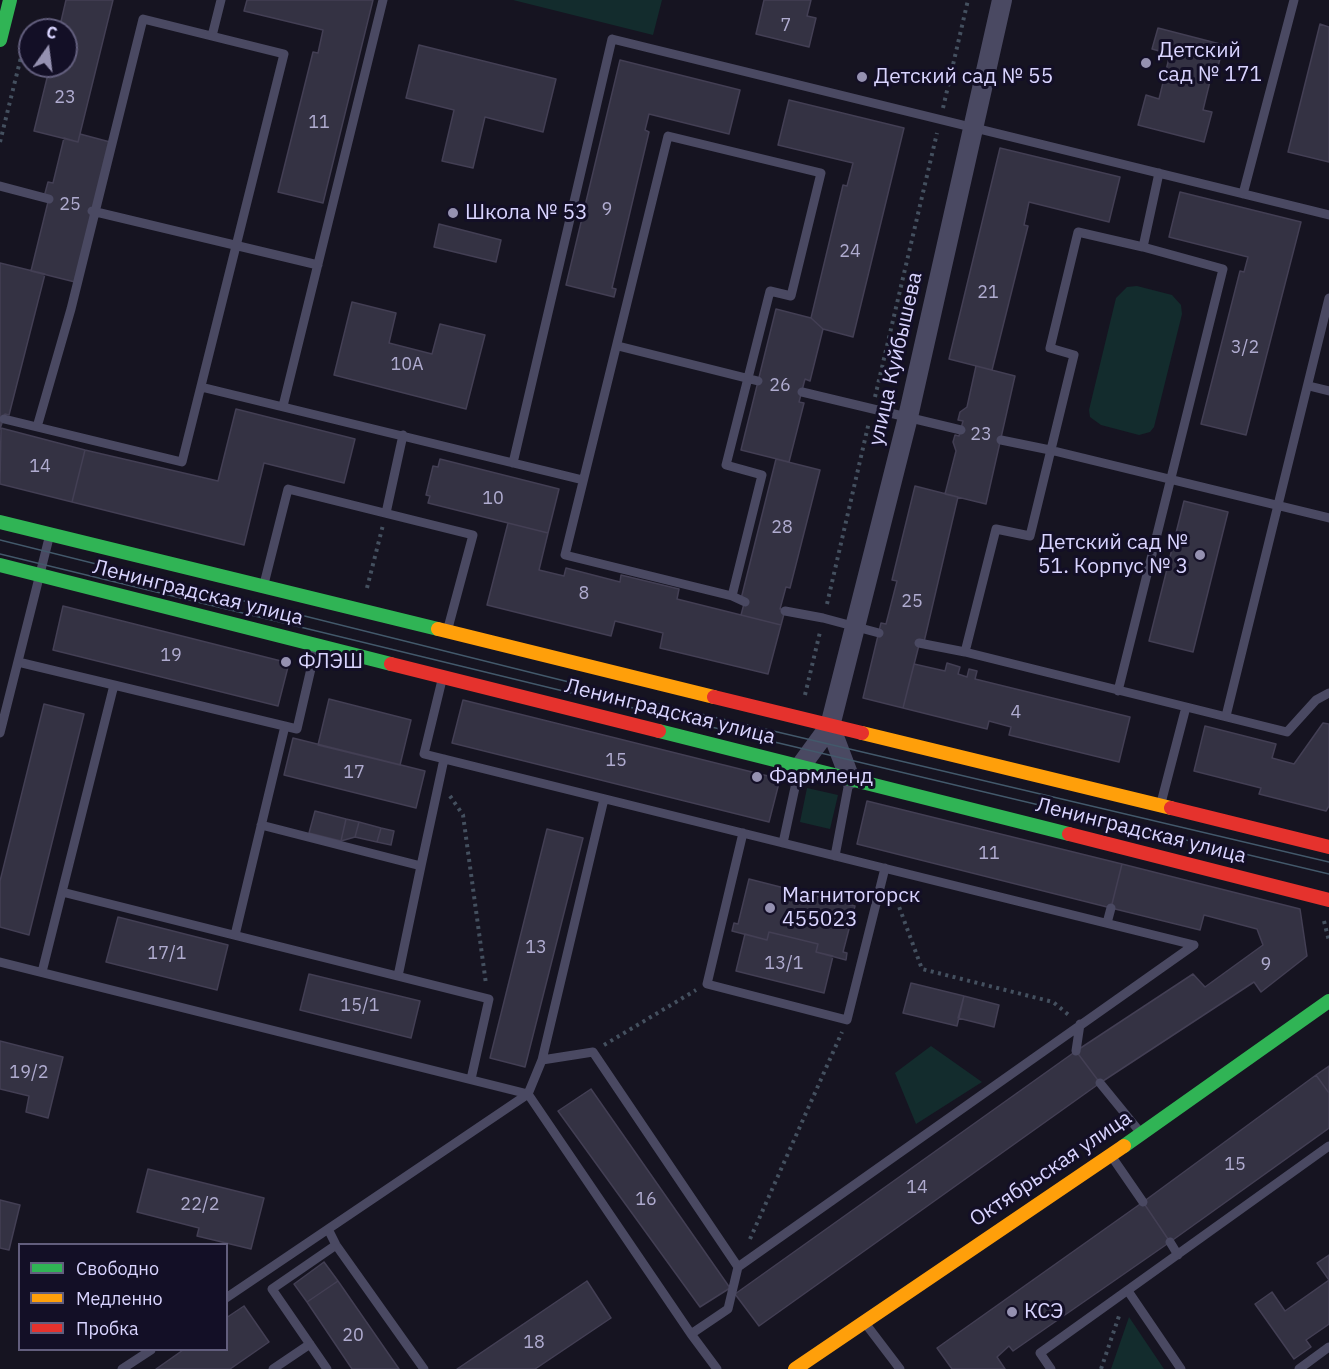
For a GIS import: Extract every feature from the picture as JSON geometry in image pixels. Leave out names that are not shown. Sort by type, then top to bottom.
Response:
[{"type":"main road","points":[[0,40],[10,0]]},
{"type":"main road","name":"Ленинградская улица","points":[[0,522],[1329,847]]},
{"type":"main road","name":"Ленинградская улица","points":[[0,565],[850,779],[1124,854],[1329,900]]},
{"type":"main road","name":"Октябрьская улица","points":[[795,1369],[1142,1134],[1329,1001]]},
{"type":"street","name":"улица Куйбышева","points":[[800,767],[830,726],[908,417],[1002,0]]},
{"type":"street","points":[[830,726],[850,779]]},
{"type":"lane","points":[[212,36],[220,0]]},
{"type":"lane","points":[[283,406],[383,0]]},
{"type":"lane","points":[[1243,194],[1294,0]]},
{"type":"lane","points":[[4,418],[37,427],[183,462],[284,54],[143,19],[71,309],[37,427]]},
{"type":"lane","points":[[513,463],[612,39],[1329,215]]},
{"type":"lane","points":[[732,596],[762,475],[726,465],[753,379],[770,291],[791,296],[821,173],[668,136],[565,555],[732,596],[745,602]]},
{"type":"lane","points":[[1143,247],[1159,173]]},
{"type":"lane","points":[[0,186],[49,199]]},
{"type":"lane","points":[[94,211],[318,265]]},
{"type":"lane","points":[[965,652],[996,529],[1030,537],[1074,355],[1050,348],[1078,232],[1143,247],[1223,269],[1118,691]]},
{"type":"lane","points":[[1226,716],[1329,298]]},
{"type":"lane","points":[[618,346],[753,379]]},
{"type":"lane","points":[[1309,386],[1329,391]]},
{"type":"lane","points":[[201,387],[583,480]]},
{"type":"lane","points":[[802,392],[961,430]]},
{"type":"lane","points":[[386,513],[403,435]]},
{"type":"lane","points":[[1001,440],[1329,518]]},
{"type":"lane","points":[[263,586],[288,489],[473,535],[447,631]]},
{"type":"lane","points":[[0,733],[50,534]]},
{"type":"lane","points":[[785,611],[823,618],[879,633]]},
{"type":"lane","points":[[919,643],[965,652],[1287,732],[1316,700],[1329,693]]},
{"type":"lane","points":[[18,662],[297,729],[316,645]]},
{"type":"lane","points":[[443,677],[424,754],[1194,945],[738,1267],[728,1309],[691,1334]]},
{"type":"lane","points":[[42,972],[114,685]]},
{"type":"lane","points":[[1160,806],[1186,707]]},
{"type":"lane","points":[[236,935],[285,726]]},
{"type":"lane","points":[[398,976],[444,759]]},
{"type":"lane","points":[[783,843],[800,767]]},
{"type":"lane","points":[[835,856],[850,779]]},
{"type":"lane","points":[[228,1297],[528,1094],[542,1060],[604,799]]},
{"type":"lane","points":[[261,825],[421,866]]},
{"type":"lane","points":[[743,833],[706,984],[847,1020],[885,868]]},
{"type":"lane","points":[[62,892],[489,999],[471,1079]]},
{"type":"lane","points":[[1107,923],[1111,908]]},
{"type":"lane","points":[[0,962],[528,1094],[717,1369]]},
{"type":"lane","points":[[1076,1051],[1080,1024]]},
{"type":"lane","points":[[542,1060],[593,1052],[738,1267]]},
{"type":"lane","points":[[1100,1083],[1142,1134]]},
{"type":"lane","points":[[1051,1369],[1040,1353],[1329,1146]]},
{"type":"lane","points":[[1111,1154],[1143,1202]]},
{"type":"lane","points":[[328,1229],[336,1245],[424,1369]]},
{"type":"lane","points":[[1170,1242],[1178,1255]]},
{"type":"lane","points":[[327,1369],[272,1289],[336,1245]]},
{"type":"lane","points":[[1128,1291],[1181,1369]]},
{"type":"lane","points":[[864,1321],[900,1369]]},
{"type":"lane","points":[[273,1369],[310,1344]]},
{"type":"lane","points":[[1299,1369],[1329,1347]]},
{"type":"lane","points":[[122,1369],[149,1351]]},
{"type":"path","points":[[800,718],[968,0]]},
{"type":"path","points":[[0,142],[18,68]]},
{"type":"path","points":[[440,780],[463,815],[489,999]]},
{"type":"path","points":[[885,868],[922,969],[1053,1002],[1080,1024]]},
{"type":"path","points":[[593,1052],[706,984]]},
{"type":"path","points":[[738,1267],[847,1020]]},
{"type":"path","points":[[1101,1369],[1128,1291]]},
{"type":"green space","points":[[513,0],[662,0],[653,35]]},
{"type":"green space","points":[[1137,286],[1172,295],[1181,305],[1182,314],[1154,427],[1150,432],[1139,435],[1101,425],[1090,417],[1089,410],[1116,298],[1127,287]]},
{"type":"green space","points":[[807,788],[838,795],[830,829],[800,822]]},
{"type":"green space","points":[[931,1046],[982,1082],[916,1124],[895,1073]]},
{"type":"green space","points":[[1129,1317],[1164,1369],[1111,1369]]},
{"type":"building","points":[[66,0],[113,0],[78,142],[34,131],[47,78],[78,78],[78,18],[62,18]]},
{"type":"building","points":[[247,0],[373,0],[323,203],[278,192],[313,52],[318,53],[323,30],[244,11]]},
{"type":"building","points":[[764,0],[811,0],[807,16],[816,18],[809,47],[756,34]]},
{"type":"building","points":[[1320,24],[1329,27],[1329,162],[1288,152]]},
{"type":"building","points":[[1158,28],[1224,45],[1218,66],[1214,65],[1203,110],[1212,112],[1204,142],[1138,125],[1146,95],[1159,99],[1170,54],[1152,49]]},
{"type":"building","points":[[419,45],[556,79],[543,132],[485,117],[473,168],[442,161],[454,110],[406,98]]},
{"type":"building","points":[[620,60],[740,90],[729,134],[649,114],[645,130],[649,132],[612,288],[616,289],[614,297],[566,285]]},
{"type":"building","points":[[789,100],[904,128],[853,337],[823,329],[811,318],[843,185],[847,186],[853,163],[778,145]]},
{"type":"building","points":[[80,134],[110,142],[75,282],[31,271],[49,198],[44,197],[48,182],[53,183],[64,138],[78,142]]},
{"type":"building","points":[[1000,148],[1120,177],[1109,222],[1029,202],[1024,225],[1028,226],[992,370],[949,359]]},
{"type":"building","points":[[1180,192],[1301,222],[1246,435],[1201,424],[1240,271],[1244,272],[1248,257],[1169,237]]},
{"type":"building","points":[[439,224],[501,240],[496,262],[434,247]]},
{"type":"building","points":[[0,263],[45,274],[9,415],[5,414],[0,429]]},
{"type":"building","points":[[352,302],[396,313],[389,343],[432,354],[440,324],[485,335],[466,409],[334,375]]},
{"type":"building","points":[[776,309],[811,318],[823,329],[810,381],[805,379],[799,402],[804,403],[789,462],[741,450]]},
{"type":"building","points":[[976,366],[1015,376],[986,504],[945,494],[956,451],[953,442],[955,435],[959,436],[963,421],[958,420],[960,412],[967,407]]},
{"type":"building","points":[[236,409],[355,439],[344,483],[264,463],[244,545],[72,502],[85,450],[218,481]]},
{"type":"building","points":[[1,428],[85,450],[72,502],[0,484]]},
{"type":"building","points":[[440,459],[559,489],[548,533],[428,503],[430,496],[426,495],[433,466],[438,467]]},
{"type":"building","points":[[776,459],[820,470],[790,588],[786,587],[780,609],[785,610],[781,625],[741,615],[745,600],[741,599]]},
{"type":"building","points":[[915,486],[958,497],[924,642],[920,641],[903,708],[863,698],[881,623],[886,624],[897,581],[892,580]]},
{"type":"building","points":[[1184,501],[1228,512],[1193,652],[1149,641]]},
{"type":"building","points":[[508,523],[548,533],[539,570],[564,576],[566,568],[620,582],[621,575],[679,589],[677,599],[781,625],[768,674],[660,648],[663,633],[615,621],[611,636],[487,605]]},
{"type":"building","points":[[63,606],[289,663],[278,706],[53,650]]},
{"type":"building","points":[[947,663],[960,667],[958,674],[967,677],[969,669],[977,671],[975,679],[1130,717],[1119,762],[1009,735],[1011,727],[989,721],[987,729],[903,708],[914,664],[945,671]]},
{"type":"building","points":[[329,699],[411,720],[400,765],[318,745]]},
{"type":"building","points":[[463,700],[780,779],[769,822],[452,743]]},
{"type":"building","points":[[44,704],[84,714],[29,935],[0,927],[0,881]]},
{"type":"building","points":[[1323,723],[1329,724],[1329,806],[1326,811],[1259,794],[1261,788],[1194,771],[1205,726],[1276,744],[1272,758],[1294,764]]},
{"type":"building","points":[[293,738],[425,771],[416,808],[284,775]]},
{"type":"building","points":[[867,801],[1122,864],[1111,908],[857,844]]},
{"type":"building","points":[[315,811],[346,819],[341,841],[309,833]]},
{"type":"building","points":[[346,819],[359,822],[355,837],[341,841]]},
{"type":"building","points":[[359,822],[381,828],[377,842],[355,837]]},
{"type":"building","points":[[381,828],[394,831],[391,845],[377,842]]},
{"type":"building","points":[[547,829],[583,838],[525,1067],[490,1058]]},
{"type":"building","points":[[1122,864],[1300,909],[1307,956],[1261,992],[1254,982],[1100,1083],[1076,1051],[1193,974],[1205,987],[1263,945],[1257,929],[1204,915],[1200,930],[1111,908]]},
{"type":"building","points":[[749,879],[855,906],[843,952],[847,953],[846,960],[816,952],[818,944],[769,932],[767,940],[732,931],[734,923],[738,924]]},
{"type":"building","points":[[118,917],[228,945],[217,990],[106,962]]},
{"type":"building","points":[[769,932],[818,944],[816,952],[833,956],[824,993],[736,971],[745,934],[767,940]]},
{"type":"building","points":[[309,974],[420,1001],[411,1038],[300,1010]]},
{"type":"building","points":[[911,983],[964,996],[957,1026],[903,1013]]},
{"type":"building","points":[[964,996],[999,1005],[994,1027],[958,1018]]},
{"type":"building","points":[[0,1041],[63,1057],[48,1118],[26,1112],[29,1096],[0,1089]]},
{"type":"building","points":[[1076,1051],[1100,1083],[759,1326],[735,1294]]},
{"type":"building","points":[[1329,1066],[1329,1093],[1316,1075]]},
{"type":"building","points":[[1316,1075],[1329,1093],[1329,1128],[1170,1242],[1143,1202]]},
{"type":"building","points":[[591,1089],[730,1288],[700,1307],[558,1111]]},
{"type":"building","points":[[148,1169],[264,1198],[251,1249],[197,1236],[199,1228],[137,1212]]},
{"type":"building","points":[[0,1200],[20,1205],[9,1250],[0,1248]]},
{"type":"building","points":[[1143,1202],[1170,1242],[1013,1351],[1009,1346],[997,1357],[1005,1369],[952,1369],[937,1348]]},
{"type":"building","points":[[1329,1255],[1329,1280],[1317,1263]]},
{"type":"building","points":[[324,1262],[338,1281],[307,1302],[294,1284]]},
{"type":"building","points":[[1329,1280],[1329,1324],[1306,1340],[1311,1347],[1294,1359],[1255,1304],[1272,1292],[1285,1311]]},
{"type":"building","points":[[338,1281],[399,1369],[352,1369],[307,1302]]},
{"type":"building","points":[[587,1281],[611,1318],[535,1369],[457,1369]]},
{"type":"building","points":[[244,1306],[269,1342],[230,1369],[156,1369],[182,1351],[228,1351],[228,1317]]},
{"type":"tram line","points":[[0,540],[629,697],[1329,862]]},
{"type":"tram line","points":[[0,554],[1329,874]]},
{"type":"traffic: fast","points":[[0,40],[10,0]]},
{"type":"traffic: fast","points":[[0,522],[438,629]]},
{"type":"traffic: fast","points":[[0,565],[391,664]]},
{"type":"traffic: fast","points":[[659,731],[1069,834]]},
{"type":"traffic: fast","points":[[1124,1146],[1329,1001]]},
{"type":"traffic: slow","points":[[438,629],[714,697]]},
{"type":"traffic: slow","points":[[862,733],[1171,808]]},
{"type":"traffic: slow","points":[[795,1369],[1124,1146]]},
{"type":"traffic: jam","points":[[391,664],[659,731]]},
{"type":"traffic: jam","points":[[714,697],[862,733]]},
{"type":"traffic: jam","points":[[1171,808],[1329,847]]},
{"type":"traffic: jam","points":[[1069,834],[1329,900]]},
{"type":"place","name":"Детский сад № 171","points":[[1146,63]]},
{"type":"place","name":"Детский сад № 55","points":[[862,77]]},
{"type":"place","name":"Школа № 53","points":[[453,213]]},
{"type":"place","name":"Детский сад № 51. Корпус № 3","points":[[1200,555]]},
{"type":"place","name":"ФЛЭШ","points":[[286,662]]},
{"type":"place","name":"Фармленд","points":[[757,777]]},
{"type":"place","name":"Магнитогорск 455023","points":[[770,908]]},
{"type":"place","name":"КСЭ","points":[[1012,1312]]}]
